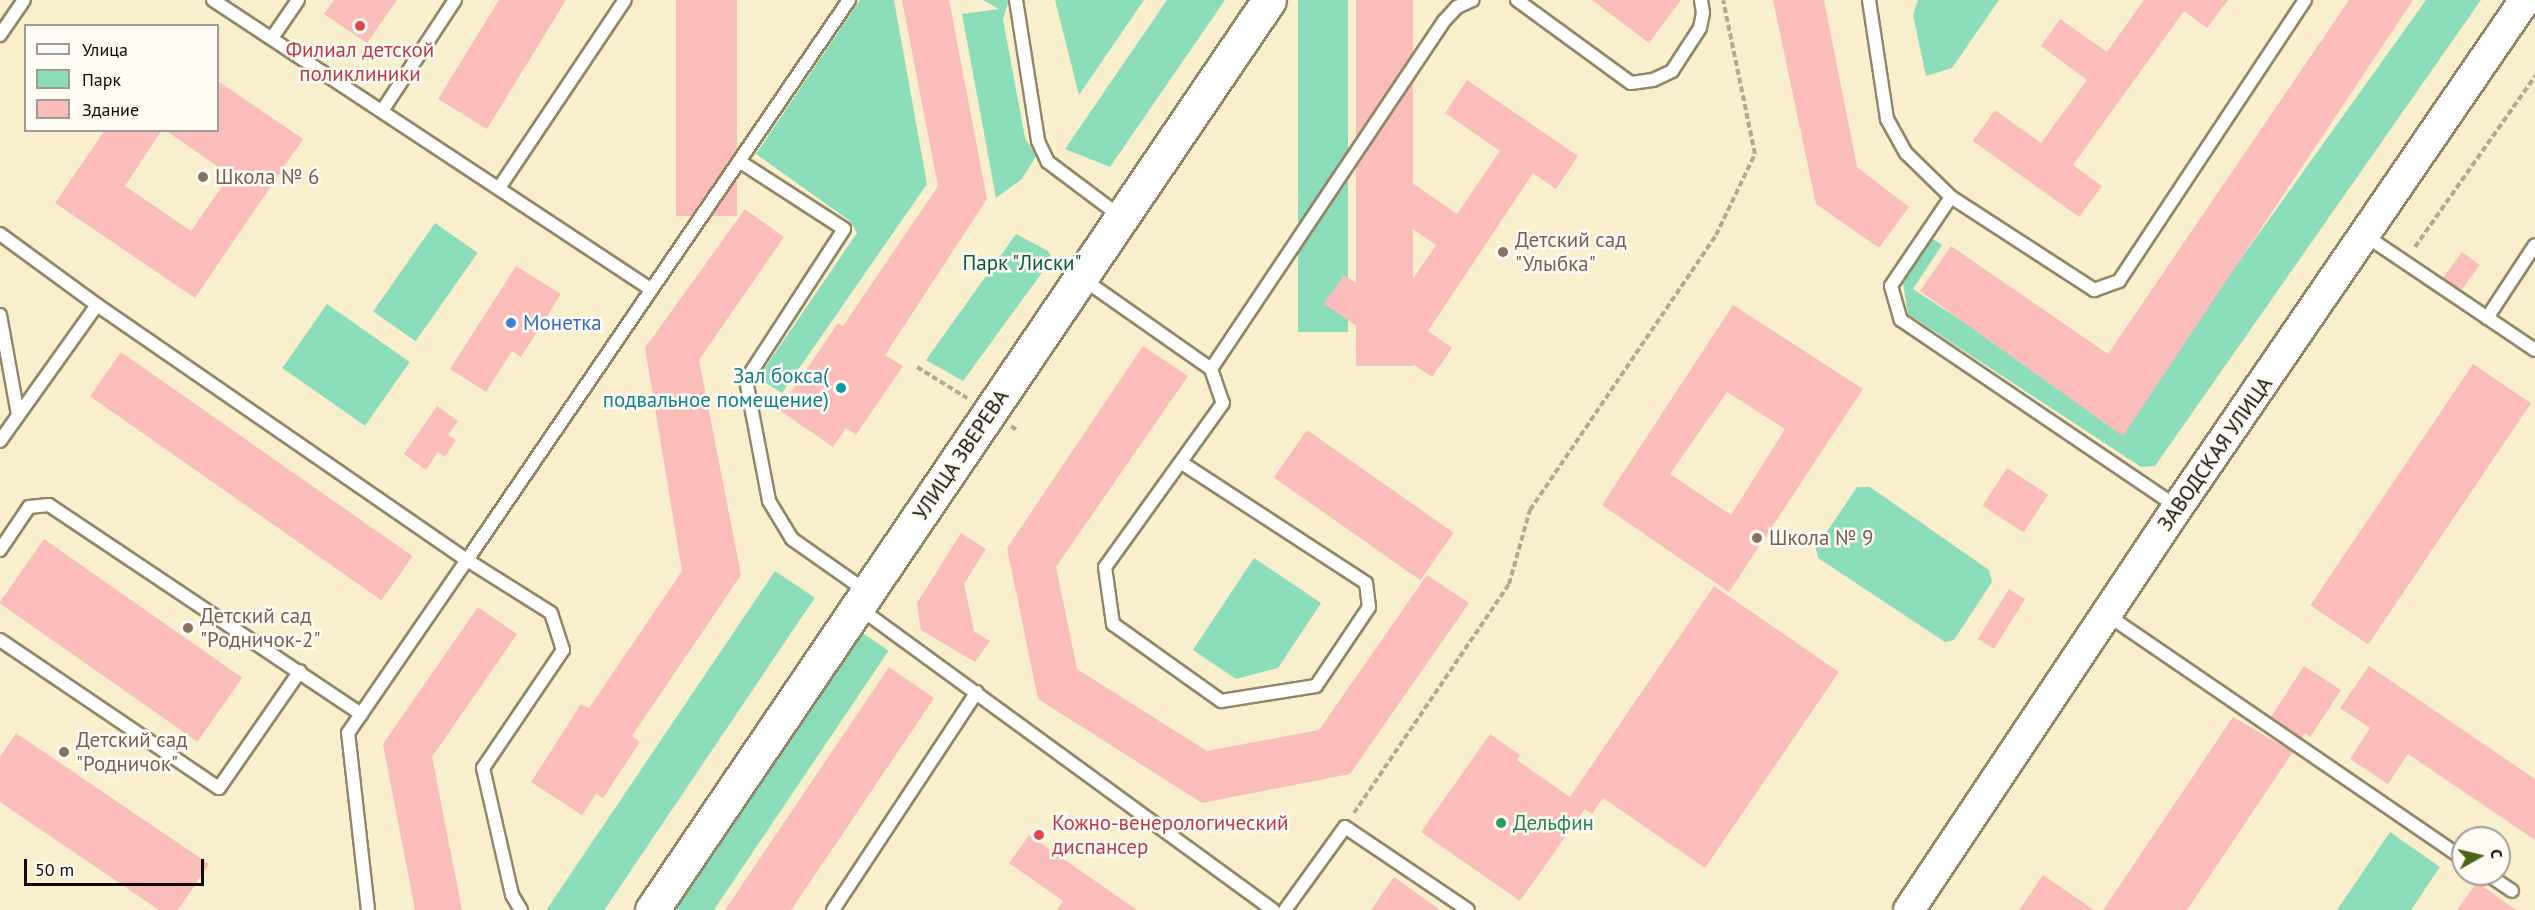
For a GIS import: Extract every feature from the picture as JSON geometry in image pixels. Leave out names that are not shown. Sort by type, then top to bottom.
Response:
[{"type":"main road","name":"УЛИЦА ЗВЕРЕВА","points":[[652,910],[1269,0]]},
{"type":"street","name":"ЗАВОДСКАЯ УЛИЦА","points":[[1909,910],[2106,614],[2525,0]]},
{"type":"lane","points":[[0,35],[24,0]]},
{"type":"lane","points":[[213,0],[649,288]]},
{"type":"lane","points":[[272,38],[298,0]]},
{"type":"lane","points":[[382,111],[455,0]]},
{"type":"lane","points":[[499,188],[625,0]]},
{"type":"lane","points":[[369,910],[348,733],[649,288],[849,0]]},
{"type":"lane","points":[[1016,0],[1038,141],[1048,162],[1123,218]]},
{"type":"lane","points":[[1211,369],[1444,21],[1457,7],[1473,0]]},
{"type":"lane","points":[[1517,0],[1631,83],[1653,80],[1672,71],[1700,28],[1703,13],[1701,0]]},
{"type":"lane","points":[[1869,0],[1887,119],[1906,153],[1951,197],[2094,290],[2119,281],[2305,0]]},
{"type":"lane","points":[[739,161],[844,230],[746,380],[769,501],[792,539],[977,692],[1274,910]]},
{"type":"lane","points":[[1951,197],[1891,286],[1901,320],[2178,508]]},
{"type":"lane","points":[[0,234],[98,305],[467,560],[550,613],[563,650],[483,768],[512,895],[521,910]]},
{"type":"lane","points":[[2366,236],[2535,350]]},
{"type":"lane","points":[[2487,318],[2535,245]]},
{"type":"lane","points":[[1082,278],[1211,369],[1223,403],[1105,567],[1113,624],[1221,701],[1316,686],[1368,607],[1366,583],[1182,463]]},
{"type":"lane","points":[[0,441],[98,305]]},
{"type":"lane","points":[[0,315],[18,415]]},
{"type":"lane","points":[[0,550],[29,507],[50,505],[361,714]]},
{"type":"lane","points":[[2106,614],[2451,850]]},
{"type":"lane","points":[[0,640],[219,788],[300,671]]},
{"type":"lane","points":[[833,910],[977,692]]},
{"type":"lane","points":[[1285,910],[1345,827],[1468,910]]},
{"type":"lane","points":[[2505,886],[2512,891]]},
{"type":"path","points":[[1345,827],[1509,584],[1530,510],[1716,234],[1755,154],[1724,0]]},
{"type":"path","points":[[2404,262],[2535,76]]},
{"type":"green space","points":[[860,0],[894,0],[927,184],[782,393],[758,378],[857,233],[850,221],[756,154]]},
{"type":"green space","points":[[983,0],[1009,0],[1003,19],[1025,138],[1036,156],[1022,179],[996,198],[962,14],[999,9]]},
{"type":"green space","points":[[1055,0],[1144,0],[1079,95]]},
{"type":"green space","points":[[1167,0],[1225,0],[1110,167],[1065,149]]},
{"type":"green space","points":[[1298,0],[1348,0],[1348,332],[1298,332]]},
{"type":"green space","points":[[1918,0],[1999,0],[1952,68],[1926,76],[1913,15]]},
{"type":"green space","points":[[2426,0],[2481,0],[2155,466],[2141,467],[1908,314],[1903,283],[1933,239],[1942,245],[1913,289],[2122,425]]},
{"type":"green space","points":[[435,223],[478,253],[416,341],[373,311]]},
{"type":"green space","name":"Парк \"Лиски\"","points":[[1016,234],[1048,251],[1052,259],[963,381],[926,360]]},
{"type":"green space","points":[[327,304],[410,362],[365,426],[282,368]]},
{"type":"green space","points":[[1857,487],[1870,487],[1989,570],[1992,582],[1954,640],[1945,642],[1818,558],[1816,548]]},
{"type":"green space","points":[[1254,558],[1321,603],[1278,668],[1236,679],[1193,650]]},
{"type":"green space","points":[[775,571],[815,598],[604,910],[546,910]]},
{"type":"green space","points":[[858,630],[889,651],[714,910],[670,909]]},
{"type":"green space","points":[[2390,832],[2440,867],[2411,910],[2337,910]]},
{"type":"building","points":[[334,0],[397,0],[367,43],[324,14]]},
{"type":"building","points":[[499,0],[566,0],[487,129],[438,99]]},
{"type":"building","points":[[676,0],[737,0],[737,216],[676,216]]},
{"type":"building","points":[[902,0],[949,0],[987,199],[885,355],[903,366],[856,435],[846,428],[833,447],[779,410],[838,323],[843,326],[938,186]]},
{"type":"building","points":[[1356,0],[1413,0],[1413,366],[1356,366]]},
{"type":"building","points":[[1592,0],[1681,0],[1649,43]]},
{"type":"building","points":[[1773,0],[1824,0],[1857,167],[1909,207],[1879,248],[1816,204]]},
{"type":"building","points":[[2144,0],[2228,0],[2207,28],[2184,11],[2073,165],[2102,186],[2079,217],[1973,141],[1995,110],[2041,143],[2087,80],[2041,46],[2060,19],[2107,52]]},
{"type":"building","points":[[2349,0],[2413,0],[2123,436],[1920,291],[1951,246],[2108,354]]},
{"type":"building","points":[[1467,80],[1578,156],[1556,189],[1533,173],[1428,331],[1452,348],[1432,377],[1324,304],[1344,275],[1393,308],[1436,245],[1387,211],[1408,180],[1457,214],[1500,151],[1445,113]]},
{"type":"building","points":[[219,82],[303,139],[195,298],[55,203],[104,132],[161,132],[125,186],[191,231],[230,175],[168,132],[219,132]]},
{"type":"building","points":[[745,209],[784,237],[699,360],[741,575],[632,736],[640,742],[603,798],[596,794],[582,815],[531,782],[581,704],[589,708],[682,571],[645,348]]},
{"type":"building","points":[[2462,252],[2480,265],[2461,291],[2443,278]]},
{"type":"building","name":"Монетка","points":[[516,266],[561,294],[521,357],[512,351],[486,392],[450,369]]},
{"type":"building","points":[[1733,305],[1863,389],[1729,592],[1602,505]],"holes":[[[1727,392],[1785,429],[1731,515],[1670,474]]]},
{"type":"building","points":[[1143,346],[1188,376],[1056,567],[1077,669],[1207,751],[1319,730],[1427,575],[1469,603],[1350,774],[1202,803],[1038,699],[1007,548]]},
{"type":"building","points":[[121,352],[413,556],[382,600],[90,396]]},
{"type":"building","points":[[2473,364],[2531,403],[2368,644],[2310,605]]},
{"type":"building","points":[[437,406],[458,421],[448,435],[456,440],[445,457],[438,452],[426,470],[404,454]]},
{"type":"building","points":[[1307,430],[1454,533],[1420,580],[1274,478]]},
{"type":"building","points":[[2007,468],[2048,495],[2024,532],[1982,506]]},
{"type":"building","points":[[961,533],[986,549],[964,584],[974,631],[990,641],[975,662],[921,630],[917,603]]},
{"type":"building","points":[[44,539],[242,678],[197,742],[0,603]]},
{"type":"building","points":[[1714,586],[1839,672],[1705,868],[1603,798],[1592,814],[1585,809],[1520,901],[1421,832],[1490,734],[1520,755],[1517,760],[1570,797]]},
{"type":"building","points":[[2009,589],[2025,599],[1994,649],[1978,639]]},
{"type":"building","points":[[478,607],[517,634],[432,757],[462,910],[415,910],[383,744]]},
{"type":"building","points":[[2304,666],[2341,690],[2310,737],[2305,733],[2302,738],[2271,717]]},
{"type":"building","points":[[2369,666],[2535,779],[2535,840],[2408,754],[2388,784],[2350,759],[2370,728],[2340,708]]},
{"type":"building","points":[[889,667],[934,698],[852,820],[791,910],[725,910]]},
{"type":"building","points":[[2233,717],[2293,752],[2187,910],[2103,910]]},
{"type":"building","points":[[16,733],[209,864],[178,910],[159,910],[0,802],[0,757]]},
{"type":"building","points":[[1029,835],[1137,910],[1057,910],[1063,901],[1009,863]]},
{"type":"building","points":[[2043,875],[2094,910],[2019,910]]},
{"type":"building","points":[[1394,877],[1440,910],[1371,910]]},
{"type":"building","points":[[2474,886],[2483,886],[2516,910],[2457,910]]},
{"type":"place","name":"Филиал детской поликлиники","points":[[360,26]]},
{"type":"place","name":"Школа № 6","points":[[203,177]]},
{"type":"place","name":"Детский сад \"Улыбка\"","points":[[1503,252]]},
{"type":"place","name":"Монетка","points":[[511,323]]},
{"type":"place","name":"Зал бокса( подвальное помещение)","points":[[841,388]]},
{"type":"place","name":"Школа № 9","points":[[1757,538]]},
{"type":"place","name":"Детский сад \"Родничок-2\"","points":[[188,628]]},
{"type":"place","name":"Детский сад \"Родничок\"","points":[[64,752]]},
{"type":"place","name":"Дельфин","points":[[1501,823]]},
{"type":"place","name":"Кожно-венерологический диспансер","points":[[1039,835]]}]
